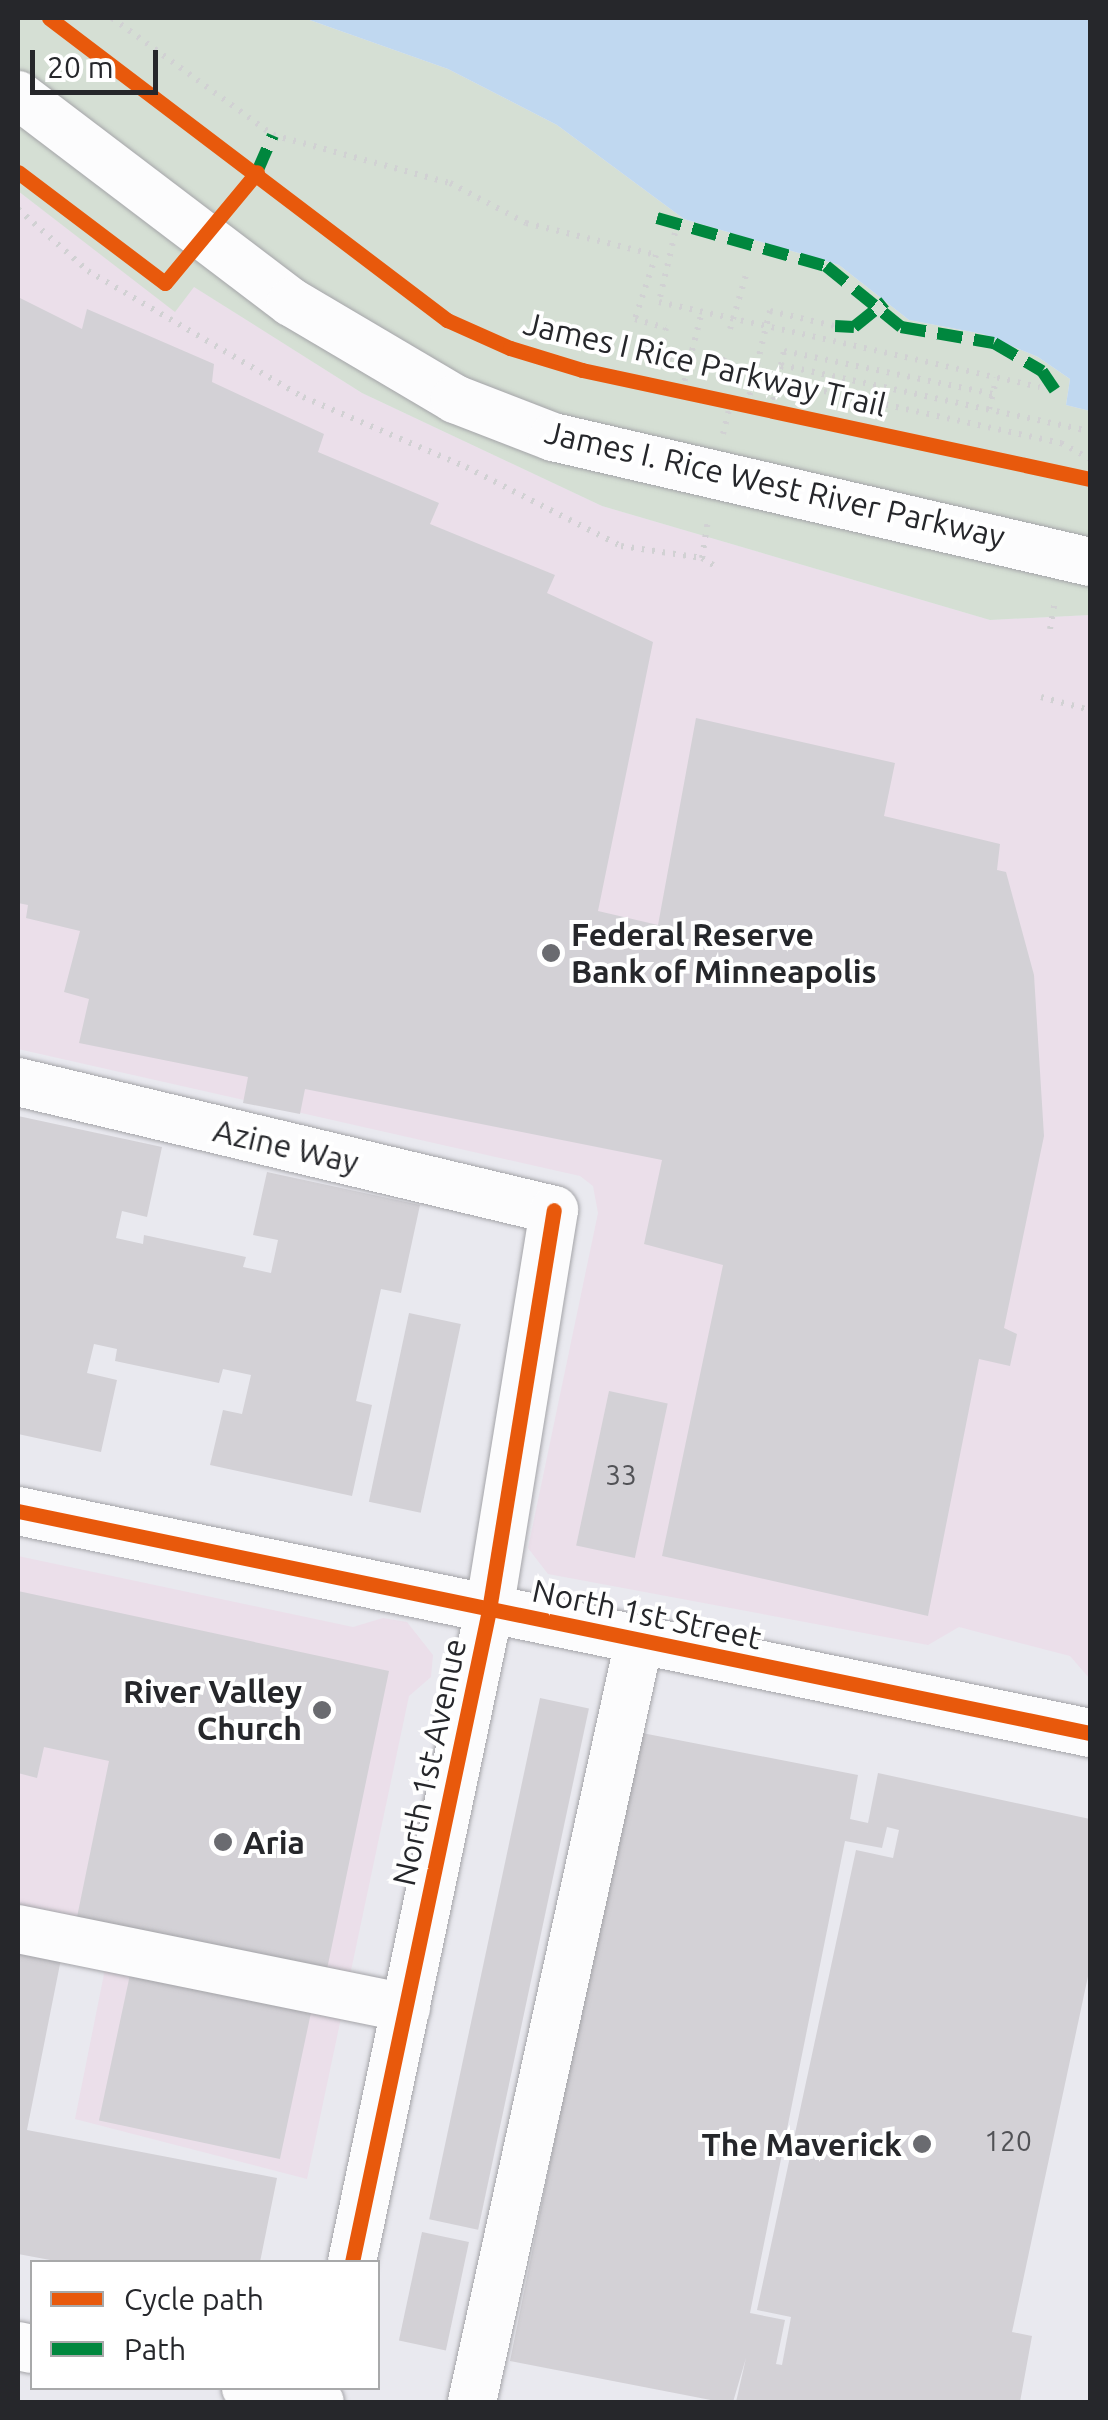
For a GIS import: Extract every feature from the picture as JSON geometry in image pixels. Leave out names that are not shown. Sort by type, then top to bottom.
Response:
[{"type":"street","name":"James I. Rice West River Parkway","points":[[18,95],[292,302],[455,400],[553,437],[1090,562]]},
{"type":"street","name":"Azine Way","points":[[18,1082],[554,1210]]},
{"type":"street","name":"North 1st Avenue","points":[[352,2260],[489,1610],[554,1210]]},
{"type":"street","name":"North 1st Street","points":[[18,1511],[1090,1733]]},
{"type":"street","points":[[472,2402],[639,1641]]},
{"type":"street","points":[[18,1929],[406,2008]]},
{"type":"street","points":[[257,2390],[322,2402]]},
{"type":"path","points":[[112,18],[273,135],[450,183],[526,224],[656,255],[635,318],[666,328],[660,355],[1060,443],[1090,460]]},
{"type":"path","points":[[18,209],[88,271],[303,398],[466,467],[621,546],[702,558],[716,566]]},
{"type":"path","points":[[676,233],[659,302],[1040,387]]},
{"type":"path","points":[[730,328],[746,275]]},
{"type":"path","points":[[644,286],[662,291]]},
{"type":"path","points":[[702,312],[689,362],[706,396],[720,450]]},
{"type":"path","points":[[753,378],[770,312],[835,326]]},
{"type":"path","points":[[771,410],[784,351],[992,394]]},
{"type":"path","points":[[721,370],[726,353]]},
{"type":"path","points":[[781,365],[1090,431]]},
{"type":"path","points":[[706,396],[753,378]]},
{"type":"path","points":[[989,409],[996,378]]},
{"type":"path","points":[[702,558],[710,507]]},
{"type":"path","points":[[1050,629],[1055,601]]},
{"type":"path","points":[[1041,697],[1090,710]]},
{"type":"shaded area","points":[[18,18],[304,18],[448,69],[557,125],[684,219],[839,265],[909,320],[983,334],[1038,357],[1070,379],[1066,405],[1090,411],[1090,615],[990,620],[602,506],[362,393],[194,287],[175,312],[18,191]]},
{"type":"shaded area","name":"Federal Reserve Bank of Minneapolis","points":[[18,191],[175,311],[193,286],[362,393],[602,506],[990,620],[1090,615],[1090,1679],[1070,1656],[959,1627],[928,1645],[548,1574],[528,1548],[598,1213],[593,1186],[580,1176],[18,1049]]},
{"type":"shaded area","points":[[18,1556],[353,1627],[383,1618],[407,1622],[433,1655],[431,1677],[409,1696],[307,2179],[75,2119],[108,1954],[18,1934]]},
{"type":"water","points":[[304,18],[1090,18],[1090,411],[1066,405],[1070,379],[1038,357],[983,334],[909,320],[839,265],[684,219],[557,125],[448,69]]},
{"type":"building","name":"Federal Reserve Bank of Minneapolis","points":[[18,297],[82,329],[87,309],[214,364],[212,382],[324,434],[318,452],[439,503],[430,524],[555,575],[547,593],[653,642],[598,911],[658,925],[696,718],[895,763],[884,816],[1000,844],[997,870],[1006,872],[1034,975],[1044,1136],[1004,1328],[1017,1334],[1010,1366],[979,1359],[928,1616],[662,1556],[723,1265],[644,1244],[662,1160],[305,1089],[300,1114],[243,1103],[248,1077],[79,1043],[89,999],[64,992],[80,931],[26,918],[28,905],[18,903]]},
{"type":"building","points":[[18,1116],[162,1147],[147,1217],[122,1211],[116,1238],[143,1244],[144,1235],[246,1257],[243,1267],[271,1273],[278,1240],[253,1235],[267,1172],[420,1205],[401,1293],[381,1289],[356,1401],[372,1405],[352,1496],[210,1465],[223,1410],[242,1414],[251,1375],[223,1369],[219,1383],[115,1361],[117,1349],[94,1344],[87,1373],[117,1380],[101,1452],[18,1434]]},
{"type":"building","points":[[409,1313],[461,1324],[421,1513],[369,1502]]},
{"type":"building","points":[[609,1391],[668,1403],[635,1558],[576,1546]]},
{"type":"building","name":"Aria","points":[[18,1591],[389,1671],[326,1974],[76,1922],[109,1761],[44,1747],[37,1778],[18,1773]]},
{"type":"building","points":[[540,1698],[589,1708],[478,2230],[429,2219]]},
{"type":"building","points":[[637,1732],[858,1775],[850,1819],[868,1823],[878,1773],[1090,1819],[1090,1967],[1012,2332],[1032,2336],[1020,2402],[736,2402],[746,2358],[733,2402],[721,2402],[510,2361]],"holes":[[[887,1827],[899,1830],[893,1858],[856,1850],[757,2310],[791,2317],[782,2365],[776,2364],[785,2320],[750,2313],[845,1841],[882,1848]]]},
{"type":"building","points":[[18,1946],[62,1954],[27,2130],[277,2178],[260,2260],[50,2260],[18,2254]]},
{"type":"building","points":[[132,1965],[313,2003],[280,2159],[99,2121]]},
{"type":"building","points":[[422,2232],[469,2242],[446,2351],[399,2341]]},
{"type":"marked path","points":[[257,172],[273,135]]},
{"type":"marked path","points":[[657,218],[826,266],[901,327],[994,343],[1042,371],[1055,390]]},
{"type":"marked path","points":[[835,326],[854,327],[885,302]]},
{"type":"cycle path","name":"James I Rice Parkway Trail","points":[[49,18],[447,320],[510,348],[582,370],[1090,479]]},
{"type":"cycle path","points":[[18,172],[165,283],[257,172]]},
{"type":"cycle path","points":[[352,2260],[489,1610],[554,1210]]},
{"type":"cycle path","points":[[18,1511],[1090,1733]]},
{"type":"place","name":"Federal Reserve Bank of Minneapolis","points":[[551,953]]},
{"type":"place","name":"River Valley Church","points":[[322,1710]]},
{"type":"place","name":"Aria","points":[[223,1842]]},
{"type":"place","name":"The Maverick","points":[[922,2144]]}]
